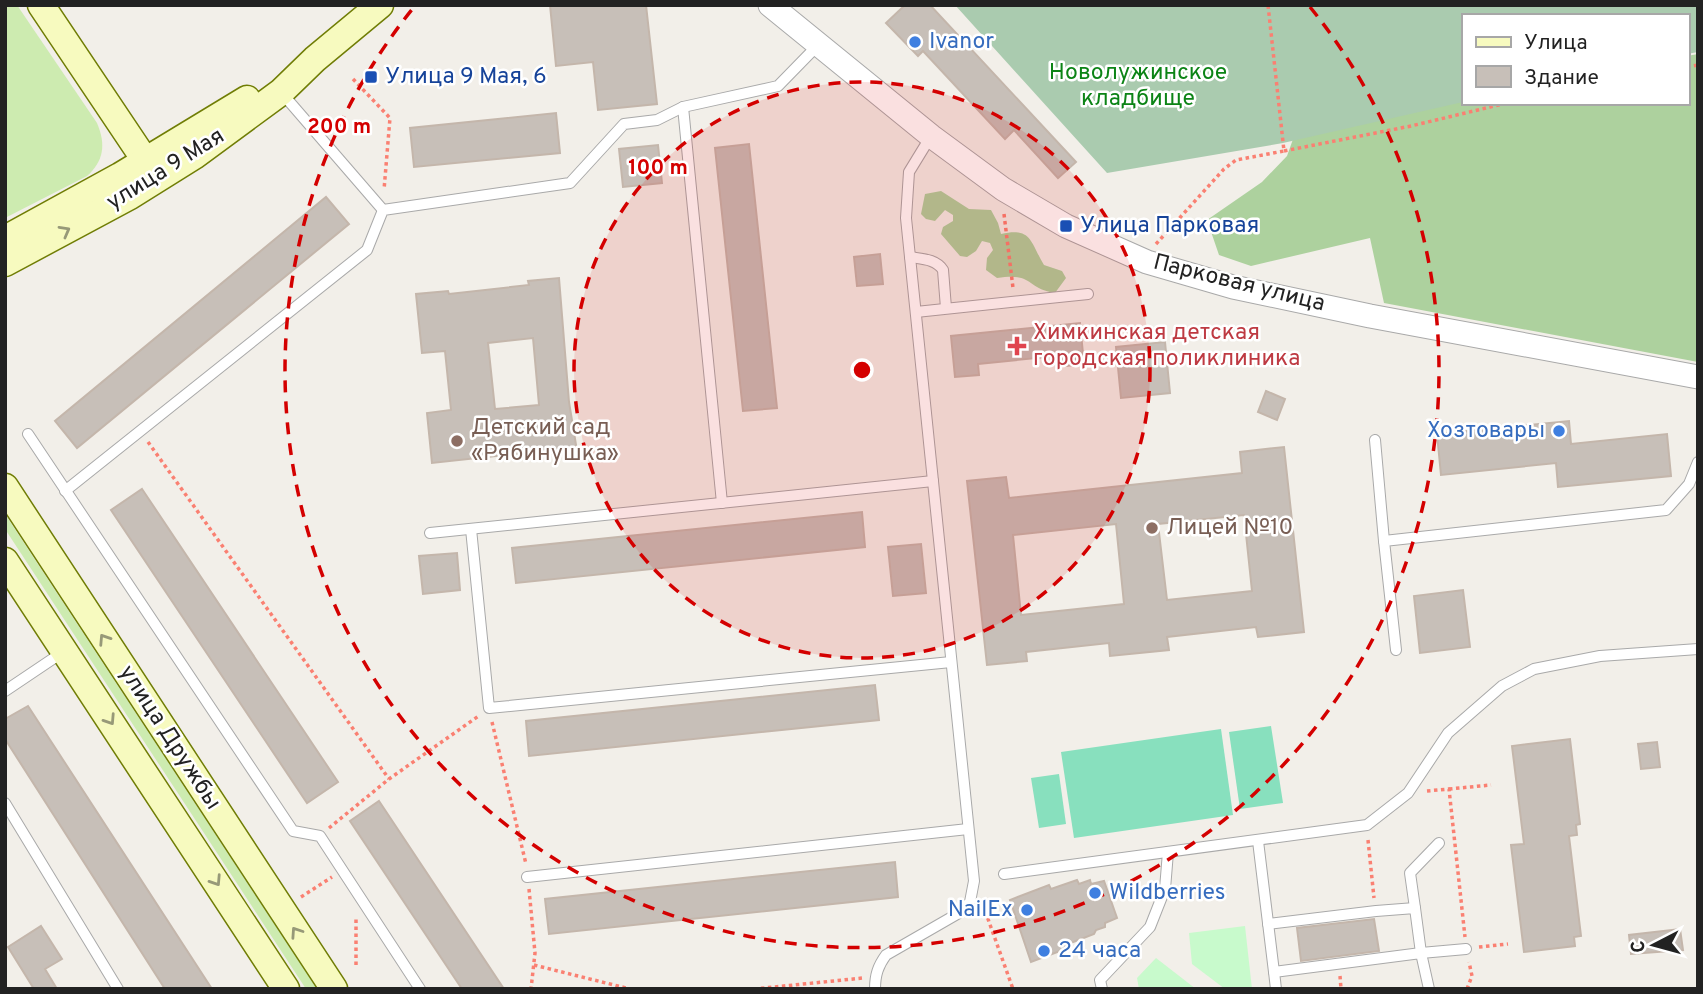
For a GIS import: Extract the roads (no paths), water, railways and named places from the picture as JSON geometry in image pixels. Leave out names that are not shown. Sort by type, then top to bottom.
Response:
[{"type":"main road","points":[[41,5],[152,170]]},
{"type":"main road","name":"улица 9 Мая","points":[[5,263],[281,92],[375,7]]},
{"type":"main road","name":"улица 9 Мая","points":[[5,239],[152,170],[315,59]]},
{"type":"main road","name":"улица Дружбы","points":[[5,487],[334,989]]},
{"type":"main road","name":"улица Дружбы","points":[[9,575],[64,651],[286,989]]},
{"type":"street","name":"Парковая улица","points":[[770,5],[931,136],[1003,189],[1066,226],[1147,262],[1245,290],[1698,377]]},
{"type":"lane","points":[[383,209],[570,183],[624,124],[657,120],[683,107],[778,86],[820,43]]},
{"type":"lane","points":[[281,92],[383,209]]},
{"type":"lane","points":[[683,107],[722,503]]},
{"type":"lane","points":[[875,983],[880,964],[886,956],[965,908],[970,902],[974,881],[906,218],[909,172],[931,136]]},
{"type":"lane","points":[[65,491],[367,250],[383,209]]},
{"type":"lane","points":[[910,257],[940,265],[943,270],[946,308]]},
{"type":"lane","points":[[916,312],[1088,294]]},
{"type":"lane","points":[[29,434],[293,831],[320,836],[420,989]]},
{"type":"lane","points":[[1375,440],[1396,650]]},
{"type":"lane","points":[[1384,541],[1666,510],[1689,484],[1698,462]]},
{"type":"lane","points":[[430,533],[933,481]]},
{"type":"lane","points":[[471,529],[489,708],[951,662]]},
{"type":"lane","points":[[1004,874],[1367,825],[1408,793],[1448,733],[1502,686],[1534,670],[1600,656],[1698,649]]},
{"type":"lane","points":[[5,691],[64,651]]},
{"type":"lane","points":[[5,803],[118,989]]},
{"type":"lane","points":[[527,877],[968,829]]},
{"type":"lane","points":[[1258,841],[1276,989]]},
{"type":"lane","points":[[1429,989],[1410,873],[1439,843]]},
{"type":"lane","points":[[1102,989],[1100,980],[1150,927],[1166,889],[1168,852]]},
{"type":"lane","points":[[1268,924],[1415,908]]},
{"type":"lane","points":[[1274,972],[1466,948]]},
{"type":"place","name":"Ivanor","points":[[915,42]]},
{"type":"place","name":"Улица 9 Мая, 6","points":[[371,77]]},
{"type":"place","name":"Улица Парковая","points":[[1066,226]]},
{"type":"place","name":"Химкинская детская городская поликлиника","points":[[1017,346]]},
{"type":"place","name":"Хозтовары","points":[[1559,431]]},
{"type":"place","name":"Детский сад «Рябинушка»","points":[[457,441]]},
{"type":"place","name":"Лицей №10","points":[[1152,528]]},
{"type":"place","name":"Wildberries","points":[[1095,893]]},
{"type":"place","name":"NailEx","points":[[1027,910]]},
{"type":"place","name":"24 часа","points":[[1044,951]]},
{"type":"park label","name":"Новолужинское кладбище","points":[[1138,86]]}]
